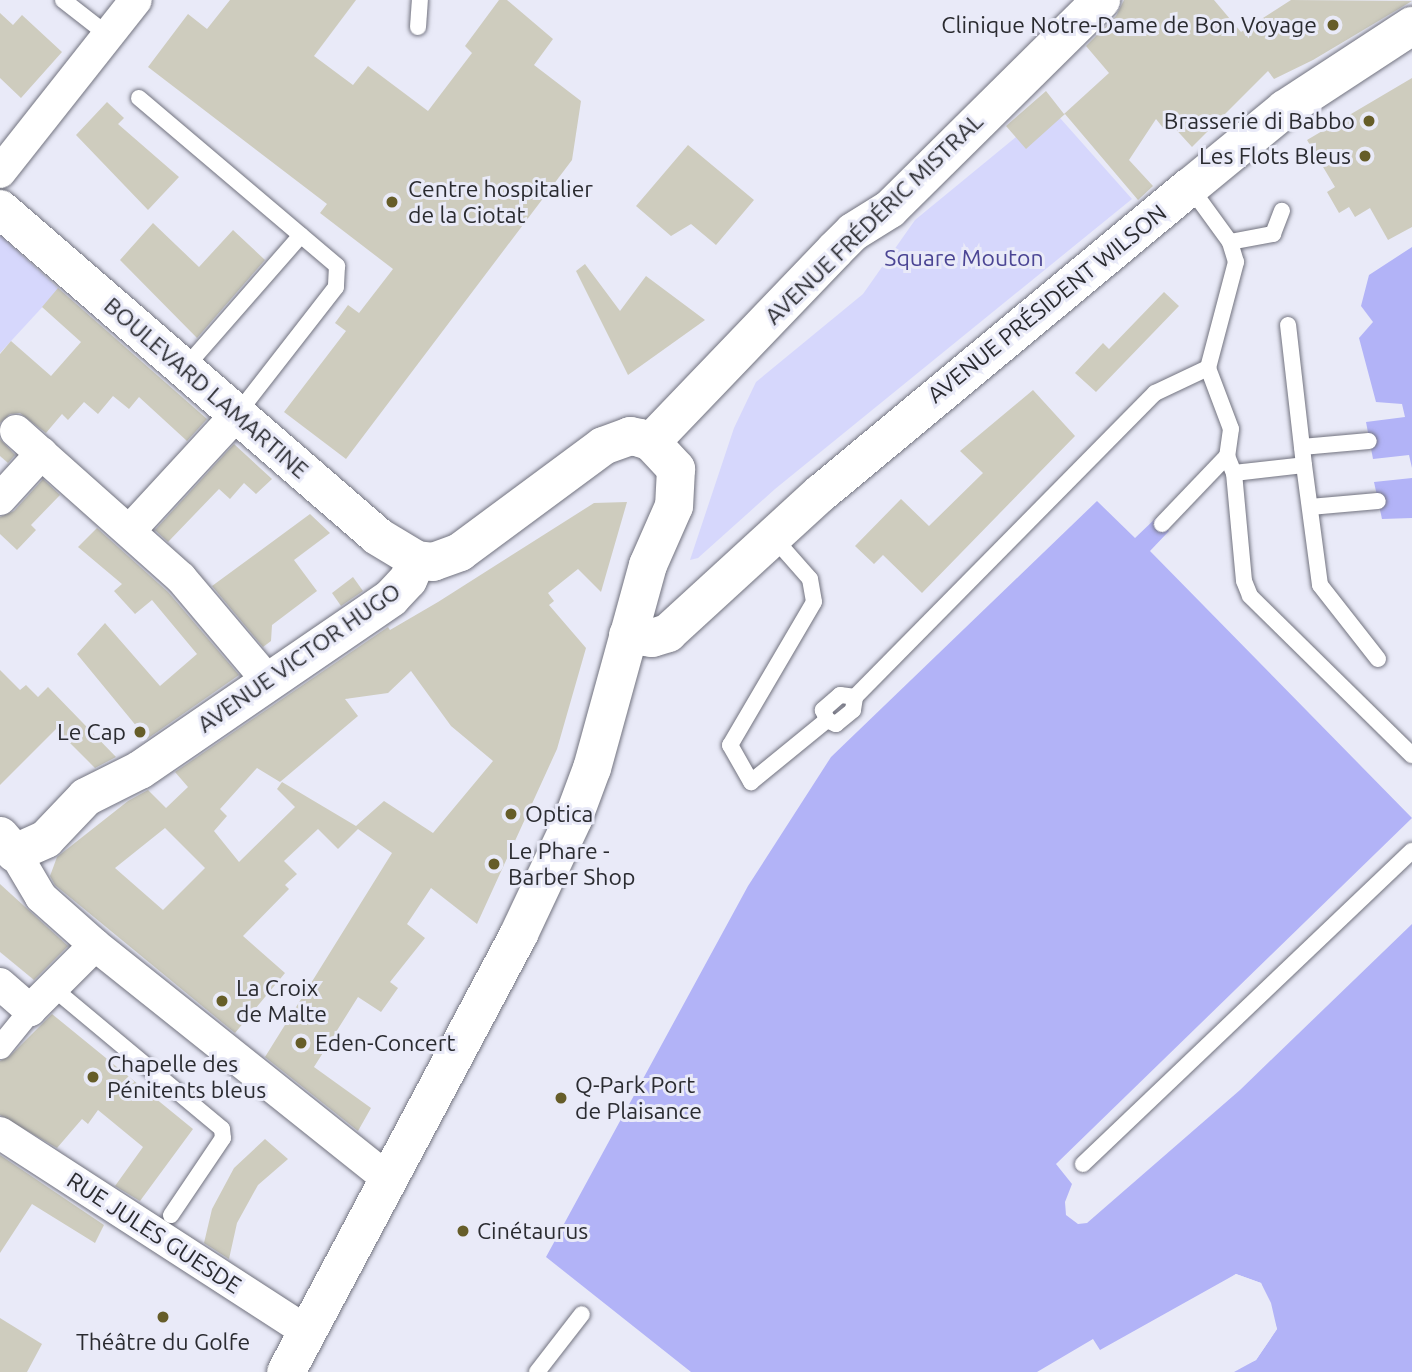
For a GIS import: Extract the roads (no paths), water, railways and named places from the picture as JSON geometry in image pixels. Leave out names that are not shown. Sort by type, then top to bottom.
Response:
[{"type":"street","points":[[0,172],[136,0]]},
{"type":"street","name":"AVENUE FRÉDÉRIC MISTRAL","points":[[654,445],[853,232],[890,209],[1101,0]]},
{"type":"street","name":"AVENUE PRÉSIDENT WILSON","points":[[628,635],[652,638],[668,633],[698,602],[912,415],[1285,109],[1412,26]]},
{"type":"street","name":"BOULEVARD LAMARTINE","points":[[0,209],[377,536],[417,559]]},
{"type":"street","points":[[131,529],[237,414]]},
{"type":"street","points":[[16,431],[131,529],[181,578],[268,681]]},
{"type":"street","name":"AVENUE VICTOR HUGO","points":[[5,850],[46,839],[86,797],[140,770],[391,598],[408,580],[417,559],[433,562],[460,552],[603,446],[630,436],[654,445]]},
{"type":"street","points":[[286,1372],[519,933],[568,830],[592,768],[643,582],[667,525],[678,479],[670,459],[654,445]]},
{"type":"street","points":[[0,499],[42,453]]},
{"type":"street","points":[[643,582],[679,606],[698,602]]},
{"type":"street","points":[[5,850],[41,897],[95,946],[388,1179]]},
{"type":"street","points":[[0,1046],[30,1010],[95,946]]},
{"type":"street","points":[[0,985],[30,1010]]},
{"type":"street","name":"RUE JULES GUESDE","points":[[0,1133],[308,1332]]},
{"type":"lane","points":[[63,0],[109,36]]},
{"type":"lane","points":[[418,27],[420,0]]},
{"type":"lane","points":[[139,98],[337,266],[336,287],[237,414]]},
{"type":"lane","points":[[1190,187],[1230,242],[1236,262],[1208,368],[1231,429],[1227,456],[1234,473],[1244,581],[1250,596],[1412,755]]},
{"type":"lane","points":[[1230,242],[1273,234],[1282,211]]},
{"type":"lane","points":[[183,370],[300,235]]},
{"type":"lane","points":[[1288,325],[1320,585],[1378,659]]},
{"type":"lane","points":[[773,537],[810,579],[814,602],[730,745],[751,782],[827,720],[823,710],[840,695],[855,696],[1156,393],[1208,368]]},
{"type":"lane","points":[[1302,447],[1369,441]]},
{"type":"lane","points":[[1163,524],[1227,456]]},
{"type":"lane","points":[[1234,473],[1304,465]]},
{"type":"lane","points":[[1310,508],[1378,500]]},
{"type":"lane","points":[[1083,1164],[1412,851]]},
{"type":"lane","points":[[53,988],[222,1129],[223,1138],[171,1215]]},
{"type":"lane","points":[[537,1372],[582,1314]]},
{"type":"water","points":[[1412,247],[1412,468],[1409,455],[1373,459],[1366,422],[1405,417],[1402,404],[1376,402],[1359,338],[1373,322],[1361,306],[1369,275]]},
{"type":"water","points":[[1412,478],[1412,518],[1382,519],[1374,482]]},
{"type":"water","points":[[1097,501],[1135,538],[1157,517],[1169,531],[1150,551],[1412,818],[1056,1164],[1072,1184],[1065,1202],[1066,1215],[1078,1224],[1087,1223],[1240,1090],[1412,924],[1412,1372],[1234,1372],[1256,1360],[1277,1329],[1261,1283],[1236,1274],[1100,1350],[1093,1339],[1037,1372],[691,1372],[546,1257],[748,886],[831,757]]},
{"type":"place","name":"Clinique Notre-Dame de Bon Voyage","points":[[1333,25]]},
{"type":"place","name":"Brasserie di Babbo","points":[[1369,121]]},
{"type":"place","name":"Les Flots Bleus","points":[[1365,156]]},
{"type":"place","name":"Centre hospitalier de la Ciotat","points":[[392,202]]},
{"type":"place","name":"Le Cap","points":[[140,732]]},
{"type":"place","name":"Optica","points":[[511,814]]},
{"type":"place","name":"Le Phare - Barber Shop","points":[[494,864]]},
{"type":"place","name":"La Croix de Malte","points":[[222,1001]]},
{"type":"place","name":"Eden-Concert","points":[[301,1043]]},
{"type":"place","name":"Chapelle des Pénitents bleus","points":[[93,1077]]},
{"type":"place","name":"Q-Park Port de Plaisance","points":[[561,1098]]},
{"type":"place","name":"Cinétaurus","points":[[463,1231]]},
{"type":"place","name":"Théâtre du Golfe","points":[[163,1317]]},
{"type":"park label","name":"Square Mouton","points":[[964,258]]}]
